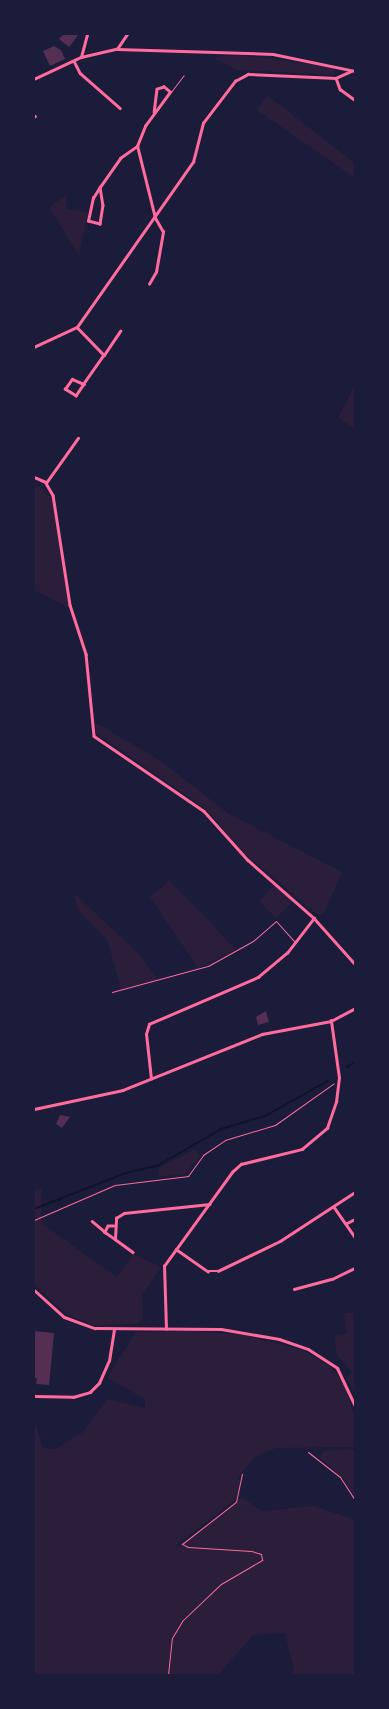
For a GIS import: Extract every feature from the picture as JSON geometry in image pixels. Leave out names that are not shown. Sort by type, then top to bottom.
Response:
[{"type":"street","points":[[81,58],[87,34]]},
{"type":"street","points":[[118,49],[127,34]]},
{"type":"street","points":[[34,79],[81,58],[118,49],[273,54],[335,65],[355,71]]},
{"type":"street","points":[[74,61],[80,73],[120,108]]},
{"type":"street","points":[[34,347],[77,326],[194,162],[203,123],[241,77],[248,74],[336,78],[351,71]]},
{"type":"street","points":[[336,78],[340,89],[355,100]]},
{"type":"street","points":[[100,187],[103,205],[100,224],[88,221],[93,198],[100,187],[120,158],[137,146],[154,112],[170,92],[164,87],[157,89],[154,112]]},
{"type":"street","points":[[137,146],[155,218],[163,232],[156,272],[149,284]]},
{"type":"street","points":[[77,326],[104,355]]},
{"type":"street","points":[[84,384],[72,379],[65,389],[76,396],[120,331]]},
{"type":"street","points":[[46,482],[78,438]]},
{"type":"street","points":[[34,477],[46,482],[53,495],[70,604],[86,654],[94,736],[204,811],[248,860],[314,918],[355,964]]},
{"type":"street","points":[[151,1079],[146,1034],[149,1024],[258,977],[296,942],[314,918]]},
{"type":"street","points":[[34,1110],[123,1090],[262,1034],[331,1021],[355,1008]]},
{"type":"street","points":[[166,1329],[164,1266],[241,1164],[302,1149],[320,1136],[332,1117],[339,1080],[331,1021]]},
{"type":"street","points":[[176,1249],[213,1272],[280,1242],[355,1192]]},
{"type":"street","points":[[115,1239],[114,1226],[116,1218],[132,1211],[210,1204]]},
{"type":"street","points":[[334,1207],[355,1237]]},
{"type":"street","points":[[347,1223],[355,1219]]},
{"type":"street","points":[[92,1221],[134,1252]]},
{"type":"street","points":[[105,1232],[108,1226],[114,1226]]},
{"type":"street","points":[[294,1289],[332,1279],[355,1268]]},
{"type":"street","points":[[34,1290],[76,1323],[114,1329],[220,1329],[253,1334],[308,1349],[337,1368],[355,1406]]},
{"type":"street","points":[[34,1396],[73,1397],[90,1392],[99,1383],[109,1361],[114,1329]]},
{"type":"lane","points":[[170,92],[184,75]]},
{"type":"lane","points":[[112,992],[208,966],[246,945],[276,921],[296,942]]},
{"type":"path","points":[[34,1220],[115,1185],[188,1176],[203,1155],[225,1140],[275,1125],[339,1080]]},
{"type":"path","points":[[308,1452],[340,1477],[355,1500]]},
{"type":"path","points":[[168,1675],[172,1638],[183,1620],[221,1584],[262,1560],[261,1554],[252,1551],[182,1544],[236,1502],[242,1474]]},
{"type":"shaded area","points":[[238,55],[334,67],[335,75],[237,70],[213,58]]},
{"type":"shaded area","points":[[267,95],[355,163],[355,178],[257,110]]},
{"type":"shaded area","points":[[67,194],[66,209],[88,213],[79,256],[49,207]]},
{"type":"shaded area","points":[[355,385],[355,429],[338,418]]},
{"type":"shaded area","points":[[34,485],[42,488],[48,496],[53,495],[71,609],[34,590]]},
{"type":"shaded area","points":[[96,723],[158,759],[229,814],[342,872],[324,913],[320,916],[315,913],[245,854],[206,809],[96,733]]},
{"type":"shaded area","points":[[169,881],[236,950],[198,968],[150,897]]},
{"type":"shaded area","points":[[276,884],[293,901],[276,918],[259,901]]},
{"type":"shaded area","points":[[75,894],[136,951],[159,981],[121,989],[107,939],[77,909]]},
{"type":"shaded area","points":[[194,1149],[200,1156],[185,1174],[159,1177],[158,1169]]},
{"type":"shaded area","points":[[42,1188],[41,1223],[117,1277],[133,1254],[161,1267],[142,1295],[143,1318],[137,1324],[94,1325],[78,1319],[65,1313],[34,1284],[34,1189]]},
{"type":"shaded area","points":[[355,1312],[355,1395],[347,1378],[352,1372],[337,1355],[334,1335],[347,1334],[344,1313]]},
{"type":"shaded area","points":[[190,1331],[245,1335],[305,1351],[330,1366],[344,1384],[355,1417],[355,1447],[276,1448],[254,1457],[237,1479],[240,1480],[240,1487],[235,1500],[175,1546],[178,1547],[241,1497],[262,1511],[314,1506],[355,1520],[355,1675],[291,1675],[294,1670],[285,1633],[253,1635],[218,1675],[34,1675],[34,1418],[43,1448],[55,1449],[83,1432],[107,1399],[145,1408],[145,1399],[107,1378],[136,1332]]},
{"type":"shaded area","points":[[355,1450],[355,1496],[342,1477],[319,1457],[324,1451]]},
{"type":"building","points":[[64,34],[79,34],[69,47],[59,39]]},
{"type":"building","points":[[54,46],[61,50],[65,59],[50,66],[43,51]]},
{"type":"building","points":[[266,1011],[269,1022],[258,1025],[256,1017]]},
{"type":"building","points":[[60,1115],[70,1117],[62,1128],[56,1124]]},
{"type":"building","points":[[34,1331],[54,1333],[49,1385],[36,1384],[37,1378],[34,1378]]},
{"type":"waterway","points":[[347,1067],[355,1062]]},
{"type":"waterway","points":[[34,1209],[126,1173],[157,1166],[221,1129],[265,1116],[328,1081]]}]
